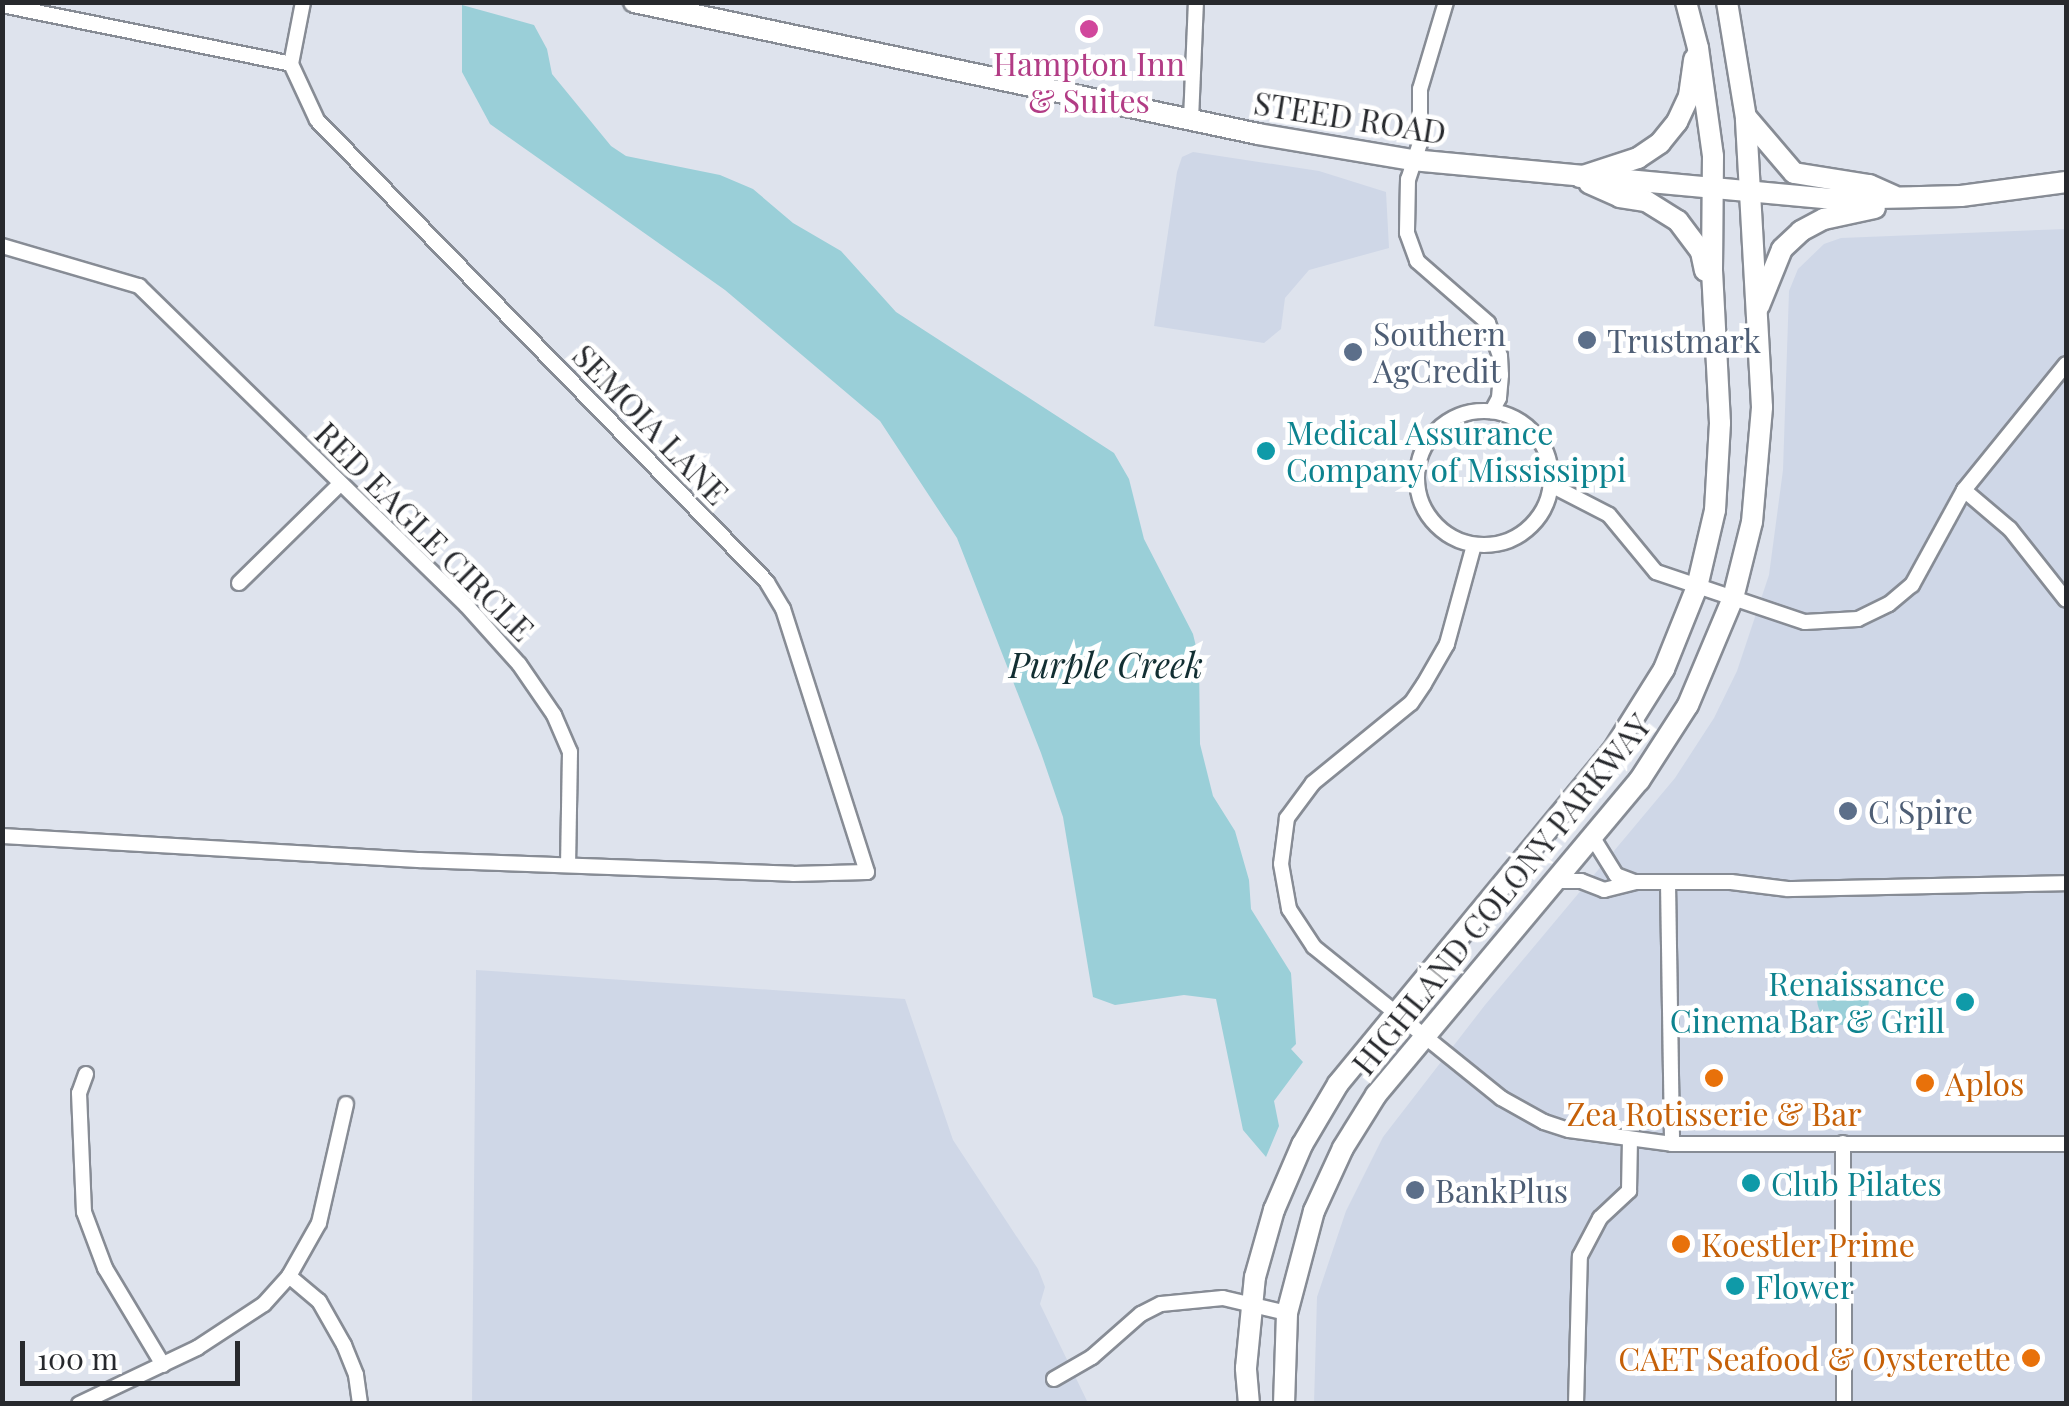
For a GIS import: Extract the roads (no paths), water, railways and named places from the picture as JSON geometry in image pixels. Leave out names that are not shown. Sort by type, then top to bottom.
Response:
[{"type":"street","points":[[2,6],[291,64],[303,2]]},
{"type":"street","name":"STEED ROAD","points":[[634,2],[1191,120],[1412,160],[1751,193],[1905,200],[2066,182]]},
{"type":"street","points":[[1191,120],[1196,2]]},
{"type":"street","points":[[1446,2],[1428,51],[1420,90],[1420,143],[1412,160],[1407,233],[1417,261],[1488,323],[1500,356],[1501,375],[1499,398],[1492,410]]},
{"type":"street","name":"HIGHLAND COLONY PARKWAY","points":[[1249,1404],[1246,1368],[1251,1306],[1274,1210],[1302,1145],[1338,1084],[1394,1013],[1612,752],[1664,669],[1697,587],[1715,510],[1720,423],[1713,306],[1713,156],[1698,48],[1686,2]]},
{"type":"street","name":"HIGHLAND COLONY PARKWAY","points":[[1284,1404],[1287,1313],[1314,1212],[1343,1148],[1376,1095],[1593,838],[1674,729],[1711,656],[1732,598],[1752,522],[1760,460],[1758,308],[1752,278],[1746,118],[1727,2]]},
{"type":"street","points":[[1578,178],[1638,158],[1660,143],[1677,122],[1688,96],[1690,69],[1698,48]]},
{"type":"street","name":"SEMOIA LANE","points":[[291,64],[317,120],[768,582],[783,608],[867,872],[793,874],[568,865]]},
{"type":"street","points":[[1746,118],[1794,174],[1869,185],[1905,200]]},
{"type":"street","points":[[1578,178],[1620,198],[1646,201],[1678,221],[1701,252],[1713,306]]},
{"type":"street","points":[[1758,308],[1782,249],[1801,231],[1824,219],[1905,200]]},
{"type":"street","name":"RED EAGLE CIRCLE","points":[[2,246],[138,286],[466,605],[519,664],[554,715],[570,752],[568,865]]},
{"type":"street","points":[[1551,484],[1609,515],[1656,572],[1819,624],[1873,613],[1912,585],[1964,490],[2066,364]]},
{"type":"street","points":[[1492,410],[1522,422],[1542,442],[1551,484],[1544,512],[1524,533],[1500,543],[1474,545],[1446,534],[1425,514],[1420,499],[1419,458],[1431,434],[1442,424],[1469,412],[1492,410]]},
{"type":"street","points":[[239,583],[340,484]]},
{"type":"street","points":[[1964,490],[2010,529],[2066,600]]},
{"type":"street","points":[[1474,545],[1447,644],[1411,704],[1313,783],[1287,818],[1281,864],[1289,909],[1314,947],[1521,1111],[1580,1133],[1672,1144],[2066,1144]]},
{"type":"street","points":[[2,836],[568,865]]},
{"type":"street","points":[[1593,838],[1616,874],[1635,882]]},
{"type":"street","points":[[1556,881],[1581,880],[1604,890],[1635,882],[1731,882],[1788,889],[2066,883]]},
{"type":"street","points":[[1668,883],[1672,1144]]},
{"type":"street","points":[[86,1074],[79,1093],[84,1212],[105,1268],[162,1364]]},
{"type":"street","points":[[79,1404],[197,1348],[264,1304],[290,1276],[320,1223],[346,1104]]},
{"type":"street","points":[[1576,1404],[1580,1256],[1600,1218],[1629,1191],[1630,1139]]},
{"type":"street","points":[[1843,1143],[1844,1404]]},
{"type":"street","points":[[290,1276],[320,1301],[356,1375],[360,1404]]},
{"type":"street","points":[[1054,1379],[1092,1357],[1150,1308],[1223,1298],[1287,1313]]},
{"type":"water","name":"Purple Creek","points":[[462,5],[534,25],[547,49],[552,74],[611,146],[626,156],[720,175],[753,189],[793,223],[841,251],[896,312],[1114,453],[1129,479],[1144,539],[1193,634],[1199,659],[1200,744],[1213,796],[1235,831],[1249,880],[1251,909],[1291,973],[1296,1044],[1291,1049],[1303,1062],[1274,1101],[1279,1126],[1266,1157],[1243,1130],[1216,999],[1184,995],[1115,1005],[1093,997],[1063,817],[1041,753],[957,538],[880,421],[725,290],[490,124],[462,72]]},
{"type":"water","points":[[1843,973],[1862,980],[1869,999],[1862,1018],[1843,1025],[1824,1018],[1817,999],[1824,980]]},
{"type":"place","name":"Hampton Inn & Suites","points":[[1089,29]]},
{"type":"place","name":"Trustmark","points":[[1587,340]]},
{"type":"place","name":"Southern AgCredit","points":[[1353,352]]},
{"type":"place","name":"Medical Assurance Company of Mississippi","points":[[1266,451]]},
{"type":"place","name":"C Spire","points":[[1848,811]]},
{"type":"place","name":"Renaissance Cinema Bar & Grill","points":[[1965,1002]]},
{"type":"place","name":"Zea Rotisserie & Bar","points":[[1714,1078]]},
{"type":"place","name":"Aplos","points":[[1925,1083]]},
{"type":"place","name":"Club Pilates","points":[[1751,1183]]},
{"type":"place","name":"BankPlus","points":[[1415,1190]]},
{"type":"place","name":"Koestler Prime","points":[[1681,1244]]},
{"type":"place","name":"Flower","points":[[1735,1286]]},
{"type":"place","name":"CAET Seafood & Oysterette","points":[[2031,1358]]}]
